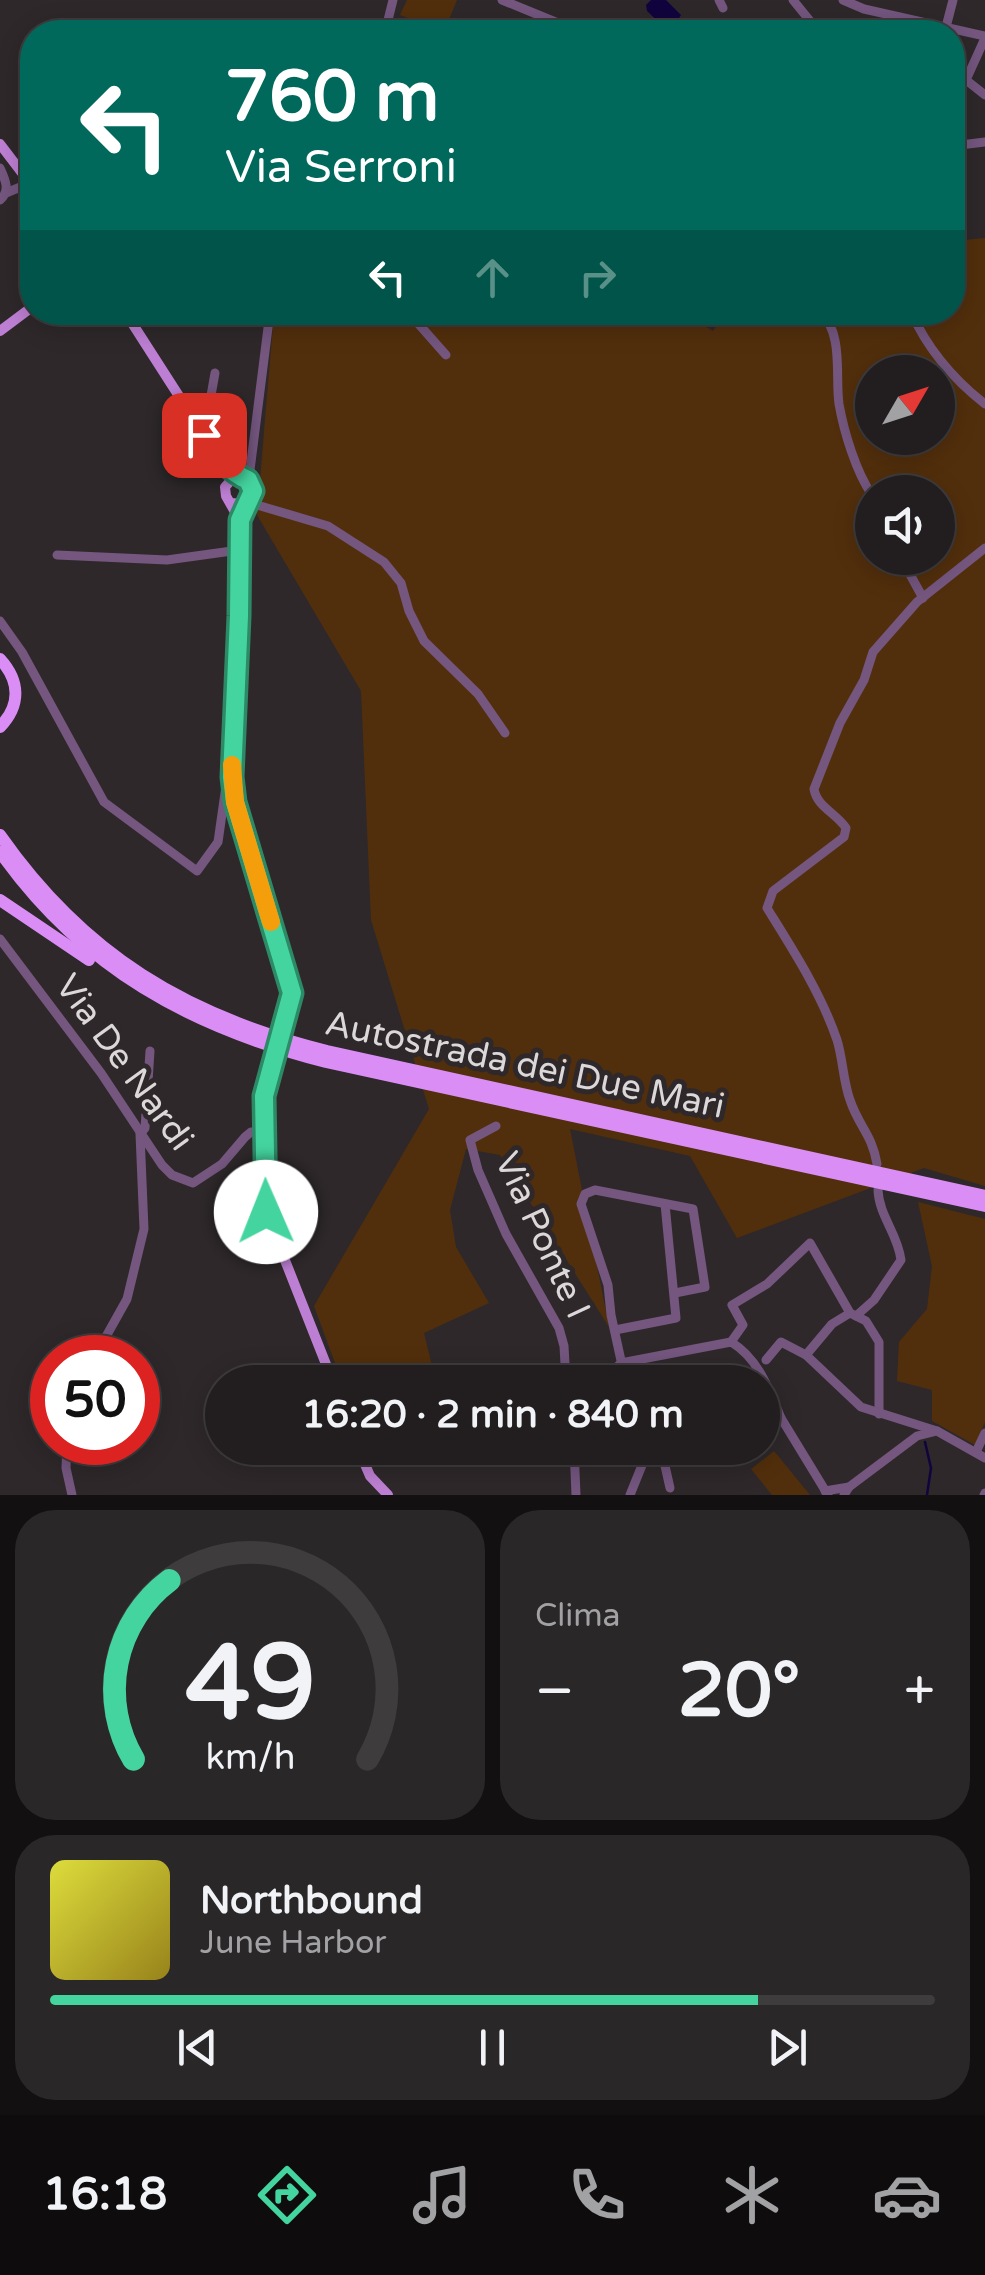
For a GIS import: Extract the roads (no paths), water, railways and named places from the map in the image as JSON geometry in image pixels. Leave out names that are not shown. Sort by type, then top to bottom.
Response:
[{"type":"highway","points":[[0,659],[12,675],[16,695],[10,715],[0,727]]},
{"type":"highway","points":[[0,826],[42,890]]},
{"type":"highway","name":"Autostrada dei Due Mari","points":[[0,835],[42,890],[71,920],[115,958],[161,988],[208,1012],[292,1042],[474,1089]]},
{"type":"highway","name":"Autostrada dei Due Mari","points":[[0,852],[64,928],[121,974],[192,1016],[288,1052],[985,1196]]},
{"type":"highway","points":[[0,900],[179,1016],[227,1037],[288,1052]]},
{"type":"highway","name":"Autostrada dei Due Mari","points":[[776,1155],[985,1206]]},
{"type":"main road","points":[[0,144],[20,170]]},
{"type":"main road","points":[[131,325],[224,465],[245,488]]},
{"type":"main road","points":[[240,520],[226,496],[245,488]]},
{"type":"main road","points":[[232,502],[245,488]]},
{"type":"main road","points":[[245,488],[240,520],[229,779],[292,993],[264,1096],[266,1212],[325,1365]]},
{"type":"main road","points":[[365,1465],[388,1495]]},
{"type":"street","points":[[792,0],[809,20]]},
{"type":"street","points":[[843,0],[898,20]]},
{"type":"street","points":[[508,1],[552,20]]},
{"type":"street","points":[[985,37],[966,80],[985,95]]},
{"type":"street","points":[[0,168],[3,196]]},
{"type":"street","points":[[269,325],[257,430],[245,488],[328,526],[384,562],[401,583],[424,641],[478,694],[505,733]]},
{"type":"street","points":[[419,325],[446,355]]},
{"type":"street","points":[[830,325],[840,406],[862,475]]},
{"type":"street","points":[[918,325],[956,380],[985,404]]},
{"type":"street","points":[[204,435],[215,373]]},
{"type":"street","points":[[877,1164],[874,1142],[856,1117],[848,1094],[837,1040],[808,976],[767,908],[772,891],[844,837],[846,828],[815,798],[814,789],[873,652],[923,598],[985,548]]},
{"type":"street","points":[[58,556],[168,560],[240,550]]},
{"type":"street","points":[[910,575],[923,598]]},
{"type":"street","points":[[0,622],[22,652],[104,802],[197,872],[218,842],[229,779]]},
{"type":"street","name":"Via De Nardi","points":[[0,939],[172,1175],[193,1183],[222,1164],[244,1136],[264,1132]]},
{"type":"street","points":[[107,1335],[128,1299],[144,1229],[140,1134],[145,1128],[150,1051]]},
{"type":"street","name":"Via Ponte I","points":[[496,1126],[470,1140],[478,1170],[506,1234],[559,1328],[565,1365]]},
{"type":"street","points":[[675,1293],[705,1288],[694,1209],[594,1190],[585,1194],[580,1204],[608,1285],[622,1364],[733,1344],[749,1355],[755,1365]]},
{"type":"street","points":[[806,1355],[832,1324],[874,1300],[901,1260],[899,1242],[878,1207],[878,1190]]},
{"type":"street","points":[[615,1330],[676,1318],[665,1204]]},
{"type":"street","points":[[733,1344],[743,1325],[732,1306],[767,1284],[810,1242],[853,1315],[866,1321],[879,1342],[880,1414]]},
{"type":"street","points":[[766,1360],[782,1342],[806,1355],[861,1407],[937,1431],[980,1455],[985,1433]]},
{"type":"street","points":[[780,1418],[827,1493],[847,1491],[917,1436],[937,1431]]},
{"type":"street","points":[[66,1465],[72,1495]]},
{"type":"street","points":[[575,1465],[576,1495]]},
{"type":"street","points":[[630,1495],[642,1465]]},
{"type":"street","points":[[665,1465],[670,1488]]},
{"type":"waterway","points":[[925,1442],[931,1468],[927,1495]]}]
